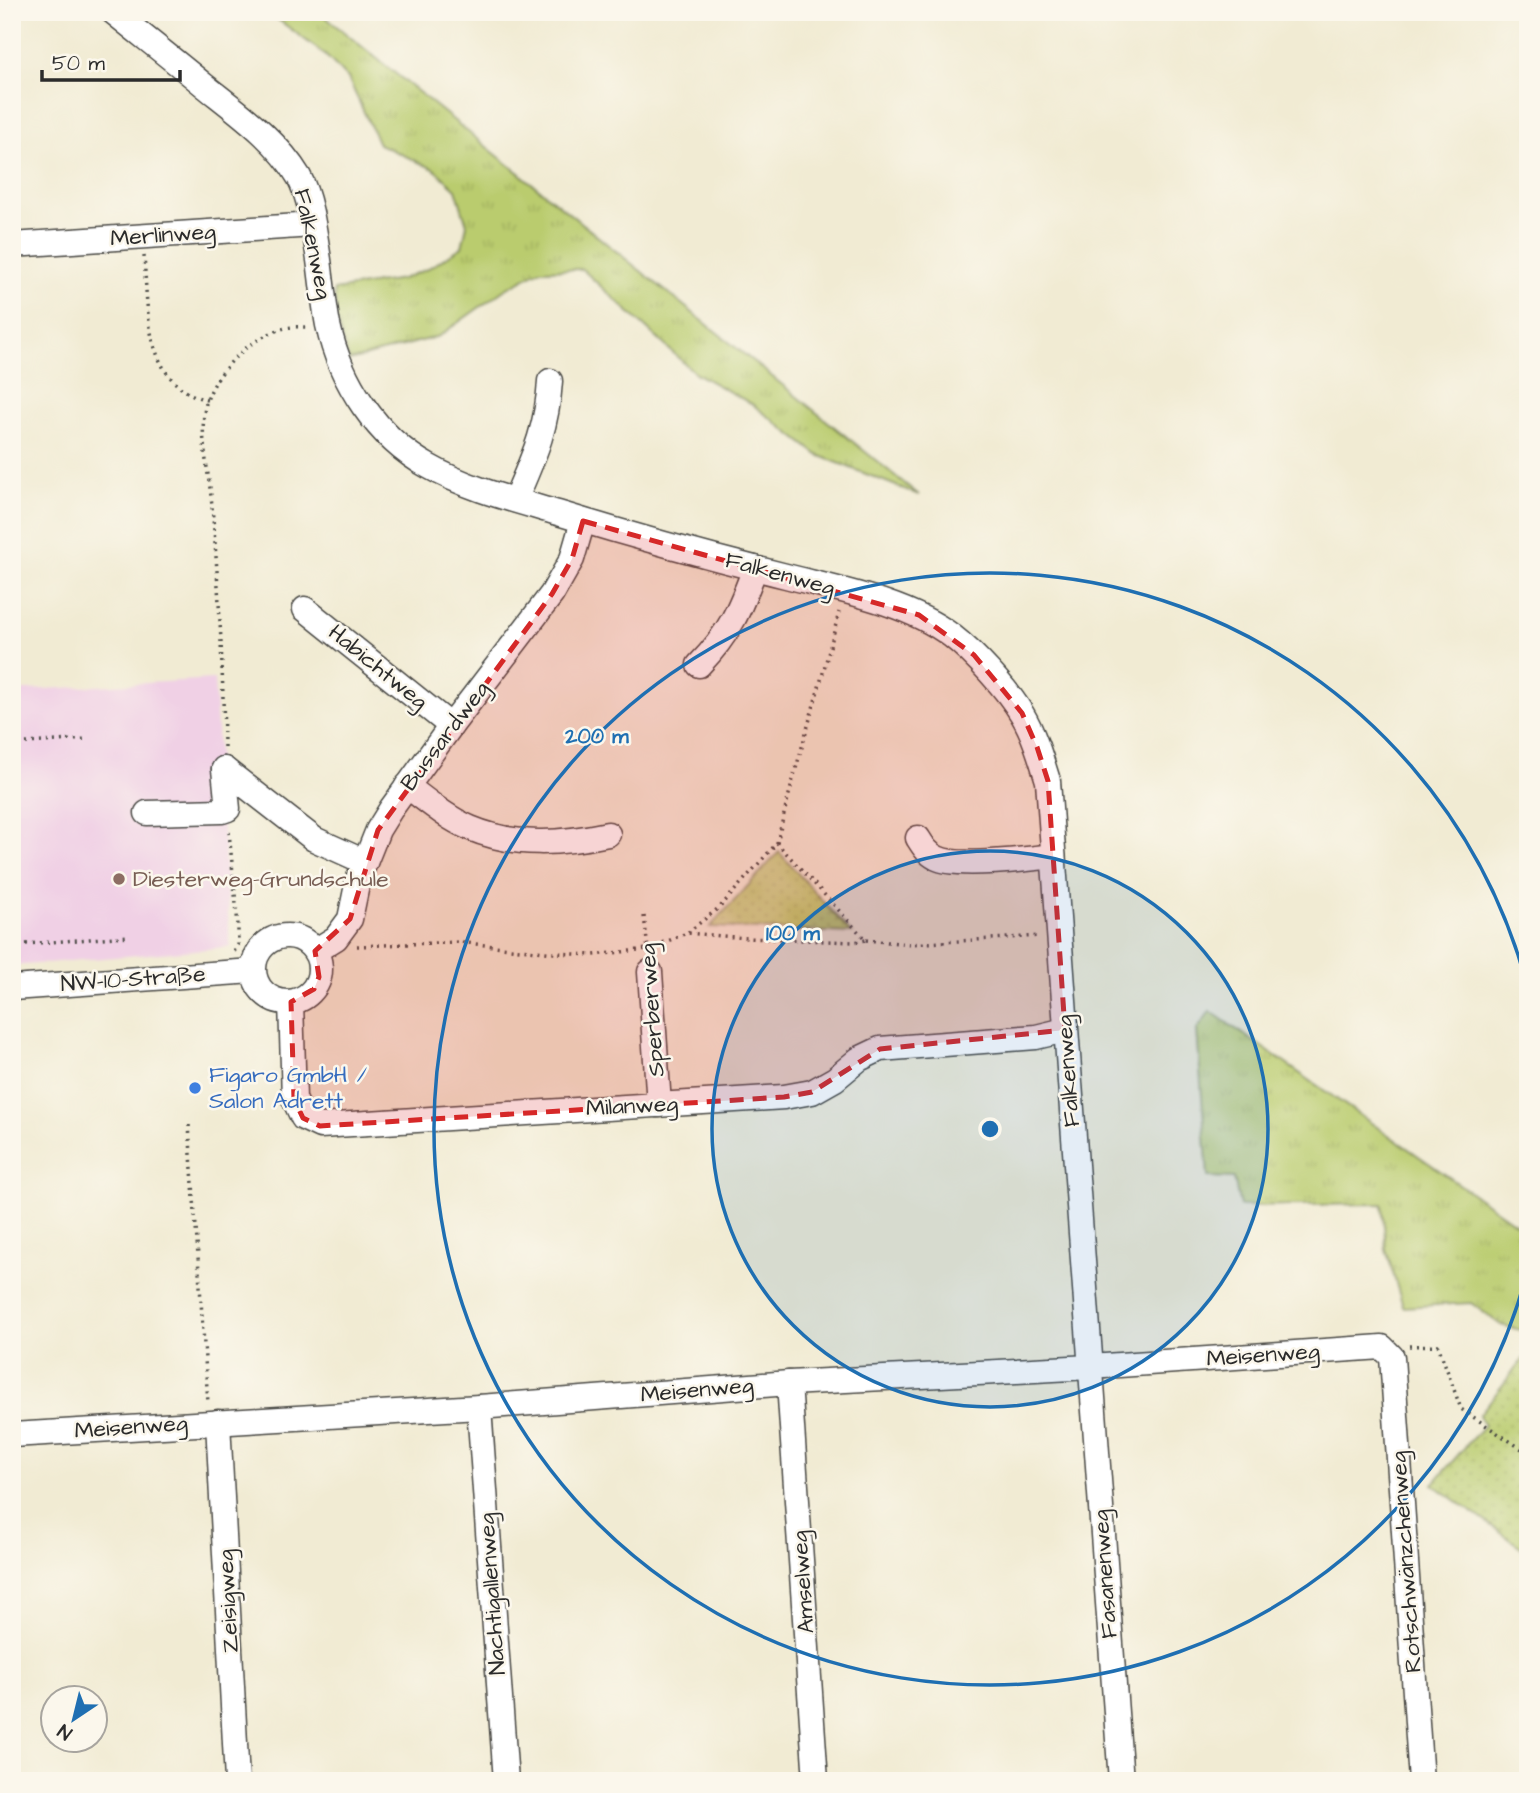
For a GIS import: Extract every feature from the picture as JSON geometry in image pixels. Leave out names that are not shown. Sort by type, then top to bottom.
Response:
[{"type":"street","name":"Falkenweg","points":[[113,12],[240,114],[281,151],[301,181],[313,225],[329,327],[339,361],[355,393],[376,421],[400,446],[423,464],[453,480],[583,521],[844,591],[919,615],[950,634],[974,655],[1022,713],[1048,781],[1090,1367]]},
{"type":"street","name":"Merlinweg","points":[[12,245],[313,225]]},
{"type":"street","points":[[515,500],[542,436],[550,381]]},
{"type":"street","name":"Bussardweg","points":[[315,951],[336,938],[350,919],[358,880],[378,830],[451,726],[552,594],[572,559],[583,521]]},
{"type":"street","points":[[699,665],[714,650],[734,621],[755,568]]},
{"type":"street","name":"Habichtweg","points":[[305,609],[451,726]]},
{"type":"street","points":[[147,813],[222,811],[228,808],[224,769]]},
{"type":"street","points":[[224,769],[314,839],[365,862]]},
{"type":"street","points":[[407,786],[444,813],[490,835],[520,842],[550,843],[608,834]]},
{"type":"street","points":[[918,838],[926,851],[939,860],[974,862],[1053,856]]},
{"type":"street","points":[[291,935],[305,941],[315,951],[320,964],[319,977],[313,989],[303,998],[291,1002],[277,1001],[265,994],[257,984],[253,971],[256,956],[264,944],[276,937],[291,935]]},
{"type":"street","name":"Sperberweg","points":[[649,961],[659,1105]]},
{"type":"street","name":"NW-10-Straße","points":[[12,988],[253,971]]},
{"type":"street","name":"Milanweg","points":[[291,1002],[294,1099],[303,1118],[320,1126],[785,1097],[812,1092],[835,1079],[859,1059],[880,1049],[1036,1037],[1065,1030]]},
{"type":"street","name":"Meisenweg","points":[[12,1435],[1382,1347]]},
{"type":"street","name":"Rotschwänzchenweg","points":[[1382,1347],[1392,1357],[1421,1781]]},
{"type":"street","name":"Fasanenweg","points":[[1090,1367],[1121,1781]]},
{"type":"street","name":"Amselweg","points":[[789,1383],[816,1781]]},
{"type":"street","name":"Nachtigallenweg","points":[[480,1407],[506,1781]]},
{"type":"street","name":"Zeisigweg","points":[[213,1422],[237,1781]]},
{"type":"path","points":[[142,236],[150,336],[156,355],[168,374],[186,390],[207,400]]},
{"type":"path","points":[[224,769],[212,506],[203,420],[207,400],[221,373],[239,354],[259,340],[282,329],[329,327]]},
{"type":"path","points":[[336,938],[349,946],[459,942],[649,961],[720,906],[777,843],[794,768],[812,717],[844,591]]},
{"type":"path","points":[[216,704],[223,703]]},
{"type":"path","points":[[12,744],[87,739]]},
{"type":"path","points":[[228,808],[238,945],[231,956]]},
{"type":"path","points":[[777,843],[866,940]]},
{"type":"path","points":[[12,867],[15,945],[129,936]]},
{"type":"path","name":"Sperberweg","points":[[644,916],[649,961]]},
{"type":"path","points":[[687,933],[747,939],[853,942],[866,940],[910,944],[1059,935]]},
{"type":"path","points":[[190,1125],[213,1422]]},
{"type":"path","points":[[1382,1347],[1438,1345],[1461,1409],[1528,1453]]},
{"type":"highlighted area","points":[[583,521],[919,615],[974,655],[1022,713],[1048,781],[1065,1030],[880,1049],[812,1092],[784,1097],[320,1126],[303,1118],[294,1099],[291,1002],[314,989],[319,977],[315,951],[350,919],[378,830],[552,594],[572,559]]},
{"type":"shaded area","name":"Diesterweg-Grundschule","points":[[214,679],[230,947],[12,966],[12,691]]},
{"type":"green space","points":[[268,12],[319,12],[919,495],[818,455],[752,404],[695,373],[582,269],[540,270],[504,290],[439,336],[349,361],[337,323],[334,290],[402,279],[427,269],[462,247],[467,225],[456,189],[434,169],[379,144],[348,78],[324,54]]},
{"type":"green space","points":[[779,852],[851,933],[710,927]]},
{"type":"green space","points":[[1210,1011],[1528,1232],[1528,1332],[1501,1325],[1471,1303],[1403,1307],[1386,1249],[1382,1204],[1240,1206],[1234,1178],[1208,1177],[1197,1030]]},
{"type":"green space","points":[[1528,1353],[1528,1552],[1433,1484],[1484,1425],[1479,1415]]},
{"type":"place","name":"Diesterweg-Grundschule","points":[[119,879]]},
{"type":"place","name":"Figaro GmbH / Salon Adrett","points":[[195,1088]]}]
